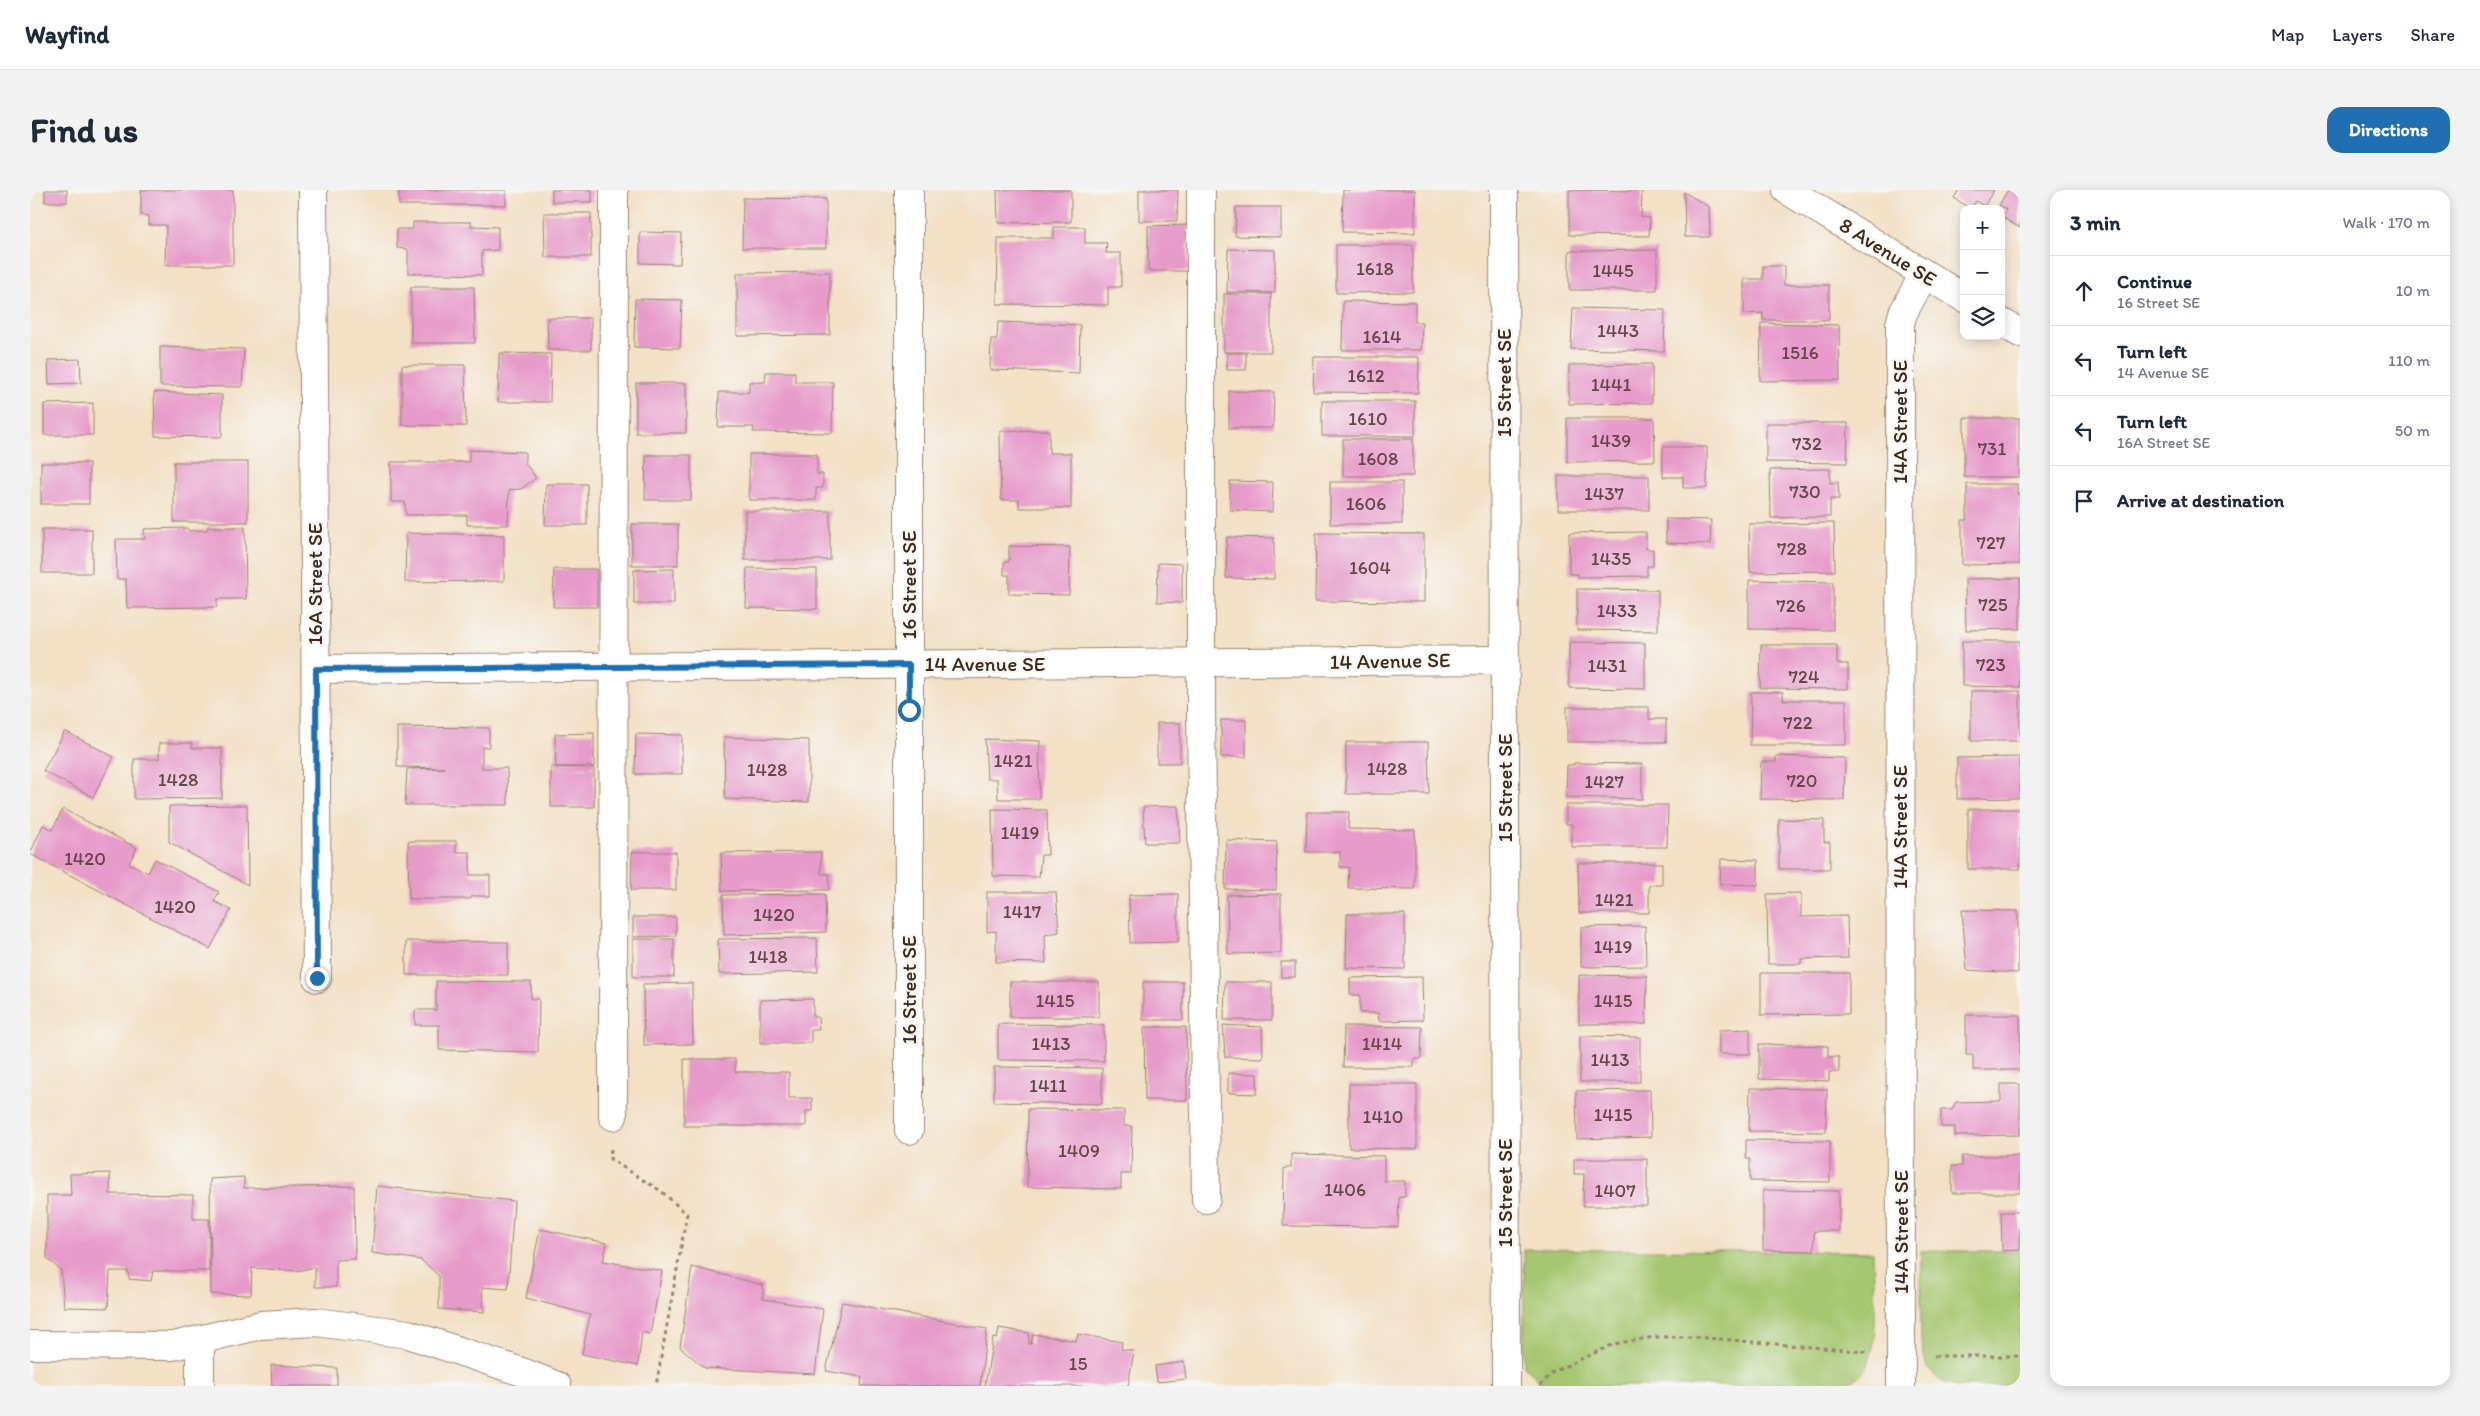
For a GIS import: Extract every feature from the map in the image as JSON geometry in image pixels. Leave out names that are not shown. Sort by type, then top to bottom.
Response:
[{"type":"street","name":"16A Street SE","points":[[313,190],[317,978]]},
{"type":"street","points":[[613,1116],[614,190]]},
{"type":"street","name":"16 Street SE","points":[[909,190],[909,1130]]},
{"type":"street","points":[[1201,190],[1206,1199]]},
{"type":"street","name":"15 Street SE","points":[[1504,190],[1506,1386]]},
{"type":"street","name":"8 Avenue SE","points":[[1787,190],[1960,296]]},
{"type":"street","name":"14A Street SE","points":[[1901,1386],[1900,324],[1903,313],[1924,274]]},
{"type":"street","points":[[2005,324],[2020,333]]},
{"type":"street","name":"14 Avenue SE","points":[[316,669],[1504,660]]},
{"type":"street","points":[[30,1345],[173,1346],[261,1325],[316,1322],[408,1334],[522,1379],[557,1386]]},
{"type":"street","points":[[200,1340],[200,1386]]},
{"type":"path","points":[[613,1116],[610,1159],[661,1190],[687,1214],[656,1386]]},
{"type":"path","points":[[1540,1386],[1553,1372],[1614,1344],[1654,1337],[1696,1337],[1876,1353]]},
{"type":"path","points":[[1927,1356],[2020,1356]]},
{"type":"green space","points":[[1524,1249],[1873,1252],[1875,1325],[1872,1353],[1863,1371],[1853,1380],[1842,1386],[1544,1386],[1524,1366]]},
{"type":"green space","points":[[1921,1251],[2020,1251],[2020,1386],[1956,1386],[1941,1381],[1927,1368],[1921,1341]]},
{"type":"building","points":[[45,190],[67,190],[67,202],[45,202]]},
{"type":"building","points":[[141,190],[233,190],[233,265],[165,265],[166,225],[149,225],[149,216],[141,215]]},
{"type":"building","points":[[399,190],[506,190],[506,205],[399,205]]},
{"type":"building","points":[[552,190],[592,190],[592,202],[552,202]]},
{"type":"building","points":[[997,190],[1071,190],[1071,222],[998,223]]},
{"type":"building","points":[[1139,190],[1178,190],[1177,221],[1139,221]]},
{"type":"building","points":[[1343,190],[1415,190],[1415,233],[1342,232]]},
{"type":"building","points":[[1569,190],[1642,191],[1641,217],[1650,218],[1649,236],[1569,235]]},
{"type":"building","points":[[1959,190],[1994,190],[1985,205],[1976,201],[1974,205],[1965,205],[1954,198]]},
{"type":"building","points":[[2008,190],[2020,190],[2020,228],[2005,219],[2005,205],[1999,205]]},
{"type":"building","points":[[1684,192],[1709,207],[1710,237],[1685,237]]},
{"type":"building","points":[[743,198],[826,199],[826,248],[742,248]]},
{"type":"building","points":[[1236,207],[1281,207],[1281,237],[1235,236]]},
{"type":"building","points":[[544,213],[591,213],[591,257],[545,257]]},
{"type":"building","points":[[413,222],[471,222],[471,226],[498,227],[498,250],[482,251],[482,275],[408,273],[408,249],[397,248],[397,229],[413,229]]},
{"type":"building","points":[[1188,225],[1188,271],[1148,271],[1148,226]]},
{"type":"building","points":[[1054,227],[1085,227],[1085,243],[1107,243],[1106,253],[1121,253],[1121,287],[1108,287],[1108,305],[997,304],[998,238],[1054,238]]},
{"type":"building","points":[[640,232],[681,233],[680,264],[640,263]]},
{"type":"building","points":[[1336,245],[1413,245],[1413,292],[1336,293]]},
{"type":"building","points":[[1228,249],[1275,250],[1275,293],[1227,292]]},
{"type":"building","points":[[1657,250],[1657,290],[1569,290],[1569,251]]},
{"type":"building","points":[[1763,266],[1784,266],[1784,285],[1829,285],[1829,320],[1763,320],[1763,313],[1744,314],[1744,279],[1763,279]]},
{"type":"building","points":[[830,272],[830,335],[737,336],[737,273]]},
{"type":"building","points":[[411,287],[474,287],[475,343],[411,343]]},
{"type":"building","points":[[1224,294],[1271,294],[1271,352],[1224,352]]},
{"type":"building","points":[[635,299],[682,300],[680,348],[634,347]]},
{"type":"building","points":[[1343,301],[1415,302],[1415,322],[1422,322],[1421,350],[1342,350]]},
{"type":"building","points":[[1573,308],[1665,310],[1664,351],[1571,349]]},
{"type":"building","points":[[547,318],[591,318],[591,350],[548,350]]},
{"type":"building","points":[[998,322],[1080,325],[1079,373],[990,370],[991,339],[997,339]]},
{"type":"building","points":[[1761,323],[1839,325],[1840,380],[1760,381]]},
{"type":"building","points":[[160,347],[244,349],[242,387],[160,386]]},
{"type":"building","points":[[499,353],[551,354],[550,402],[498,402]]},
{"type":"building","points":[[1227,353],[1246,353],[1246,370],[1227,370]]},
{"type":"building","points":[[1314,357],[1419,357],[1418,393],[1313,392]]},
{"type":"building","points":[[80,359],[81,383],[49,384],[48,360]]},
{"type":"building","points":[[1652,364],[1652,403],[1569,404],[1569,365]]},
{"type":"building","points":[[402,365],[465,365],[466,426],[402,425]]},
{"type":"building","points":[[766,372],[795,372],[795,382],[833,382],[832,433],[753,432],[754,427],[718,427],[719,392],[749,392],[749,382],[765,382]]},
{"type":"building","points":[[636,383],[686,383],[686,433],[636,433]]},
{"type":"building","points":[[1229,391],[1274,392],[1273,428],[1229,428]]},
{"type":"building","points":[[154,392],[222,395],[222,437],[155,436]]},
{"type":"building","points":[[1322,401],[1415,401],[1415,436],[1322,436]]},
{"type":"building","points":[[93,403],[93,435],[44,435],[44,404]]},
{"type":"building","points":[[1567,418],[1654,418],[1655,461],[1567,462]]},
{"type":"building","points":[[1964,418],[2019,418],[2019,477],[1964,477]]},
{"type":"building","points":[[1766,423],[1848,423],[1847,463],[1766,462]]},
{"type":"building","points":[[1049,430],[1049,453],[1071,453],[1071,508],[1019,508],[1019,500],[1001,500],[1000,431]]},
{"type":"building","points":[[1343,439],[1413,439],[1413,476],[1343,476]]},
{"type":"building","points":[[1663,447],[1707,447],[1707,488],[1683,488],[1683,477],[1663,477]]},
{"type":"building","points":[[469,450],[525,452],[525,463],[536,478],[521,489],[509,490],[508,525],[467,525],[467,515],[406,515],[405,502],[391,502],[391,462],[469,462]]},
{"type":"building","points":[[749,454],[817,454],[817,474],[823,474],[823,488],[816,488],[816,500],[749,500]]},
{"type":"building","points":[[646,455],[691,455],[691,500],[645,500]]},
{"type":"building","points":[[174,462],[248,462],[248,522],[174,522]]},
{"type":"building","points":[[41,463],[89,463],[89,504],[41,504]]},
{"type":"building","points":[[1830,469],[1830,483],[1838,482],[1839,499],[1830,499],[1830,517],[1771,518],[1770,470]]},
{"type":"building","points":[[1558,476],[1649,476],[1649,510],[1558,510]]},
{"type":"building","points":[[1230,481],[1273,482],[1272,512],[1230,510]]},
{"type":"building","points":[[1330,482],[1402,482],[1402,524],[1330,524]]},
{"type":"building","points":[[546,484],[587,484],[587,525],[545,525]]},
{"type":"building","points":[[1967,484],[2017,484],[2017,494],[2020,494],[2020,564],[1962,565],[1962,520],[1967,520]]},
{"type":"building","points":[[745,511],[830,511],[830,560],[745,560]]},
{"type":"building","points":[[1666,519],[1711,520],[1710,544],[1666,543]]},
{"type":"building","points":[[1834,523],[1835,571],[1750,572],[1749,524]]},
{"type":"building","points":[[632,524],[678,524],[678,565],[632,565]]},
{"type":"building","points":[[207,527],[245,527],[246,599],[217,599],[217,607],[127,608],[126,579],[117,579],[116,539],[145,539],[144,529],[187,528],[189,531],[207,530]]},
{"type":"building","points":[[42,529],[92,529],[92,573],[42,573]]},
{"type":"building","points":[[1646,532],[1646,549],[1653,549],[1653,566],[1647,566],[1647,576],[1578,577],[1578,574],[1569,574],[1569,533]]},
{"type":"building","points":[[406,533],[504,535],[504,581],[405,582]]},
{"type":"building","points":[[1316,533],[1424,534],[1424,602],[1315,601]]},
{"type":"building","points":[[1227,537],[1274,538],[1274,579],[1226,578]]},
{"type":"building","points":[[1009,546],[1070,547],[1069,595],[1009,594],[1009,575],[1004,575],[1004,562],[1009,562]]},
{"type":"building","points":[[1158,563],[1182,564],[1182,603],[1157,602]]},
{"type":"building","points":[[747,568],[817,569],[817,609],[746,608]]},
{"type":"building","points":[[554,569],[597,569],[597,607],[553,607]]},
{"type":"building","points":[[674,569],[674,604],[634,604],[634,570]]},
{"type":"building","points":[[2020,578],[2020,629],[1966,630],[1965,579]]},
{"type":"building","points":[[1749,580],[1833,582],[1833,630],[1749,629]]},
{"type":"building","points":[[1577,589],[1658,590],[1658,631],[1577,630]]},
{"type":"building","points":[[1962,641],[2020,641],[2020,687],[1962,686]]},
{"type":"building","points":[[1569,642],[1645,643],[1645,689],[1569,688]]},
{"type":"building","points":[[1761,645],[1837,645],[1837,664],[1848,664],[1848,689],[1760,688]]},
{"type":"building","points":[[1971,691],[2020,691],[2020,741],[1971,741]]},
{"type":"building","points":[[1751,692],[1783,692],[1783,700],[1846,700],[1846,745],[1750,745]]},
{"type":"building","points":[[1567,707],[1649,707],[1649,719],[1666,719],[1666,742],[1567,742]]},
{"type":"building","points":[[1221,720],[1246,720],[1246,757],[1221,757]]},
{"type":"building","points":[[1157,723],[1180,723],[1180,763],[1157,763]]},
{"type":"building","points":[[397,727],[489,728],[489,747],[482,747],[482,768],[507,768],[508,805],[405,805],[407,769],[444,768],[397,767]]},
{"type":"building","points":[[65,731],[114,757],[93,797],[43,771]]},
{"type":"building","points":[[594,733],[594,767],[556,767],[555,734]]},
{"type":"building","points":[[636,734],[682,735],[682,774],[635,774]]},
{"type":"building","points":[[724,737],[809,740],[809,802],[725,799]]},
{"type":"building","points":[[985,739],[1040,741],[1039,799],[998,799],[997,779],[987,779]]},
{"type":"building","points":[[1346,742],[1428,742],[1429,794],[1346,794]]},
{"type":"building","points":[[159,743],[192,743],[192,748],[222,748],[222,798],[134,799],[134,759],[159,759]]},
{"type":"building","points":[[1776,756],[1845,758],[1844,800],[1760,799],[1761,762],[1776,762]]},
{"type":"building","points":[[2020,757],[2020,798],[1957,799],[1957,758]]},
{"type":"building","points":[[1574,763],[1642,764],[1642,799],[1566,797],[1567,765],[1574,765]]},
{"type":"building","points":[[551,767],[594,768],[594,807],[551,807]]},
{"type":"building","points":[[247,805],[248,885],[169,842],[169,806]]},
{"type":"building","points":[[1566,805],[1668,805],[1667,847],[1572,847],[1572,824],[1566,824]]},
{"type":"building","points":[[1178,806],[1180,843],[1145,843],[1143,807]]},
{"type":"building","points":[[63,809],[137,848],[129,863],[148,873],[155,859],[219,892],[214,901],[231,910],[210,949],[30,854],[43,825],[52,830]]},
{"type":"building","points":[[992,809],[1047,810],[1048,855],[1041,855],[1039,877],[993,876]]},
{"type":"building","points":[[1968,809],[2020,809],[2020,869],[1968,869]]},
{"type":"building","points":[[1307,812],[1349,812],[1348,829],[1415,830],[1415,889],[1348,888],[1349,867],[1340,867],[1340,852],[1306,852]]},
{"type":"building","points":[[1779,819],[1824,820],[1824,842],[1830,842],[1830,869],[1779,869]]},
{"type":"building","points":[[1226,840],[1277,842],[1276,890],[1225,889]]},
{"type":"building","points":[[408,841],[456,841],[456,852],[470,852],[470,875],[490,875],[490,896],[471,896],[471,899],[409,899]]},
{"type":"building","points":[[632,852],[676,852],[676,890],[631,890]]},
{"type":"building","points":[[821,852],[821,874],[829,874],[829,890],[722,891],[721,853]]},
{"type":"building","points":[[1721,859],[1758,860],[1758,885],[1720,884]]},
{"type":"building","points":[[1578,863],[1662,863],[1662,885],[1649,885],[1649,913],[1579,913]]},
{"type":"building","points":[[987,892],[1056,892],[1059,932],[1045,935],[1046,963],[996,962],[996,931],[987,932]]},
{"type":"building","points":[[1801,893],[1801,917],[1847,916],[1848,958],[1801,959],[1801,964],[1768,964],[1767,894]]},
{"type":"building","points":[[825,894],[826,932],[724,935],[723,895]]},
{"type":"building","points":[[1178,894],[1178,942],[1130,943],[1129,895]]},
{"type":"building","points":[[1281,894],[1281,953],[1228,954],[1227,895]]},
{"type":"building","points":[[1962,910],[2018,911],[2018,973],[1967,970]]},
{"type":"building","points":[[1347,914],[1405,914],[1405,969],[1346,968]]},
{"type":"building","points":[[633,917],[676,917],[676,936],[633,937]]},
{"type":"building","points":[[1645,926],[1646,966],[1581,967],[1581,927]]},
{"type":"building","points":[[817,938],[818,972],[719,974],[718,939]]},
{"type":"building","points":[[633,939],[674,939],[674,977],[633,977]]},
{"type":"building","points":[[406,941],[508,942],[508,975],[406,975]]},
{"type":"building","points":[[1281,962],[1295,962],[1295,977],[1281,977]]},
{"type":"building","points":[[1761,973],[1849,973],[1849,1014],[1761,1015]]},
{"type":"building","points":[[1579,975],[1647,976],[1646,1024],[1579,1024]]},
{"type":"building","points":[[1422,977],[1423,1020],[1379,1021],[1378,1013],[1360,1013],[1360,995],[1350,995],[1350,978]]},
{"type":"building","points":[[436,981],[531,982],[531,999],[539,999],[538,1052],[439,1050],[439,1025],[415,1025],[415,1010],[436,1010]]},
{"type":"building","points":[[1010,982],[1099,982],[1099,1017],[1010,1017]]},
{"type":"building","points":[[1143,982],[1183,982],[1183,1020],[1143,1020]]},
{"type":"building","points":[[1225,982],[1272,982],[1272,1020],[1224,1020]]},
{"type":"building","points":[[692,983],[693,1044],[644,1045],[643,984]]},
{"type":"building","points":[[813,999],[813,1017],[818,1017],[819,1030],[811,1030],[811,1043],[760,1043],[760,1000]]},
{"type":"building","points":[[1966,1015],[2020,1015],[2020,1070],[1973,1070],[1973,1055],[1966,1055]]},
{"type":"building","points":[[998,1024],[1104,1025],[1104,1061],[998,1060]]},
{"type":"building","points":[[1223,1025],[1262,1027],[1263,1058],[1225,1057]]},
{"type":"building","points":[[1344,1026],[1422,1027],[1421,1059],[1414,1059],[1414,1067],[1343,1067]]},
{"type":"building","points":[[1144,1027],[1186,1027],[1187,1100],[1145,1100]]},
{"type":"building","points":[[1750,1029],[1750,1054],[1719,1054],[1719,1030]]},
{"type":"building","points":[[1580,1036],[1640,1037],[1640,1082],[1580,1082]]},
{"type":"building","points":[[1759,1044],[1828,1046],[1828,1057],[1839,1057],[1839,1072],[1829,1072],[1829,1081],[1759,1079]]},
{"type":"building","points":[[684,1059],[735,1059],[735,1072],[789,1072],[789,1098],[812,1098],[812,1111],[806,1111],[806,1126],[684,1126]]},
{"type":"building","points":[[994,1067],[1102,1068],[1102,1104],[994,1102]]},
{"type":"building","points":[[1228,1073],[1257,1074],[1257,1094],[1228,1093]]},
{"type":"building","points":[[1349,1084],[1417,1084],[1417,1149],[1349,1148]]},
{"type":"building","points":[[2001,1084],[2020,1084],[2020,1135],[1955,1136],[1955,1127],[1941,1127],[1941,1110],[1952,1110],[1956,1102],[2001,1101]]},
{"type":"building","points":[[1750,1088],[1827,1089],[1826,1132],[1749,1131]]},
{"type":"building","points":[[1650,1090],[1651,1137],[1577,1139],[1576,1091]]},
{"type":"building","points":[[1028,1109],[1124,1110],[1124,1126],[1132,1126],[1131,1174],[1121,1174],[1121,1189],[1027,1187]]},
{"type":"building","points":[[1746,1140],[1830,1141],[1830,1182],[1750,1181],[1750,1159],[1746,1159]]},
{"type":"building","points":[[1291,1154],[1384,1156],[1384,1181],[1405,1181],[1405,1197],[1399,1197],[1398,1227],[1283,1226],[1284,1168],[1291,1168]]},
{"type":"building","points":[[1962,1156],[2020,1156],[2020,1193],[1952,1193],[1952,1166],[1962,1166]]},
{"type":"building","points":[[1574,1159],[1647,1159],[1647,1206],[1583,1206],[1584,1174],[1574,1174]]},
{"type":"building","points":[[110,1173],[110,1194],[193,1195],[193,1219],[209,1219],[209,1271],[153,1271],[151,1281],[129,1279],[128,1271],[110,1271],[108,1308],[64,1307],[61,1270],[47,1259],[47,1195],[71,1195],[70,1174]]},
{"type":"building","points":[[244,1177],[244,1188],[354,1186],[355,1259],[336,1260],[336,1287],[315,1287],[315,1267],[297,1271],[252,1268],[251,1295],[211,1294],[210,1179]]},
{"type":"building","points":[[377,1186],[514,1201],[508,1289],[482,1287],[484,1312],[439,1309],[439,1276],[421,1260],[372,1253]]},
{"type":"building","points":[[1763,1190],[1839,1191],[1839,1231],[1814,1231],[1814,1251],[1763,1250]]},
{"type":"building","points":[[2001,1212],[2020,1212],[2020,1250],[2002,1251]]},
{"type":"building","points":[[540,1229],[607,1243],[603,1261],[662,1271],[650,1334],[642,1332],[638,1366],[582,1354],[590,1315],[526,1298]]},
{"type":"building","points":[[692,1267],[763,1285],[763,1299],[823,1309],[815,1374],[705,1368],[680,1347]]},
{"type":"building","points":[[842,1302],[987,1329],[980,1386],[861,1386],[862,1377],[826,1371]]},
{"type":"building","points":[[999,1328],[1029,1333],[1029,1344],[1031,1344],[1033,1334],[1076,1341],[1078,1334],[1122,1342],[1121,1349],[1134,1351],[1128,1386],[985,1386],[993,1338],[997,1339]]},
{"type":"building","points":[[1184,1362],[1186,1379],[1157,1382],[1155,1366]]},
{"type":"building","points":[[271,1365],[337,1368],[337,1386],[272,1386]]},
{"type":"route","points":[[317,978],[316,669],[909,665],[909,710]]}]
